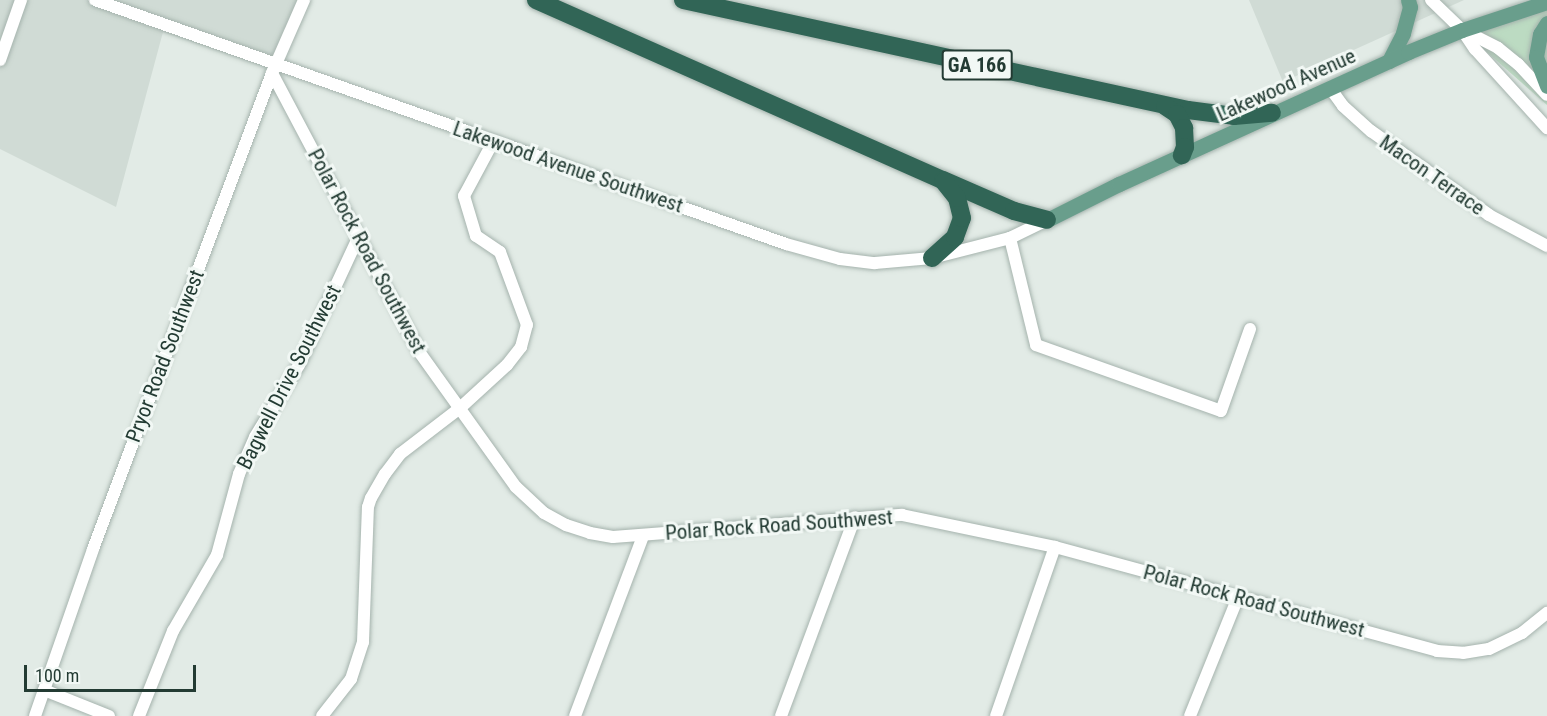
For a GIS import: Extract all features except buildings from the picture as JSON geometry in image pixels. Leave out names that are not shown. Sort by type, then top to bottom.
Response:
[{"type":"highway","points":[[536,0],[1009,209],[1047,220]]},
{"type":"highway","name":"GA 166","points":[[683,0],[1164,105],[1219,115],[1272,113]]},
{"type":"highway","points":[[1164,105],[1177,114],[1184,128],[1185,147],[1182,155]]},
{"type":"highway","points":[[932,258],[955,237],[962,218],[957,198],[943,180]]},
{"type":"main road","points":[[1389,61],[1403,33],[1410,6],[1408,0]]},
{"type":"main road","name":"Lakewood Avenue","points":[[1047,220],[1272,113],[1389,61],[1462,30],[1547,2]]},
{"type":"main road","points":[[1547,23],[1540,34],[1536,57],[1547,86]]},
{"type":"street","points":[[0,60],[21,0]]},
{"type":"street","name":"Lakewood Avenue Southwest","points":[[95,0],[274,68],[826,255],[874,263],[932,258],[1010,238],[1047,220]]},
{"type":"street","name":"Pryor Road Southwest","points":[[35,716],[93,549],[274,68],[304,0]]},
{"type":"street","points":[[1431,0],[1462,30],[1475,49],[1547,129]]},
{"type":"street","points":[[1462,30],[1498,48],[1518,64],[1547,95]]},
{"type":"street","name":"Polar Rock Road Southwest","points":[[274,68],[420,353],[516,487],[544,513],[566,525],[590,534],[613,537],[902,515],[1055,547],[1437,651],[1463,653],[1489,649],[1506,642],[1547,613]]},
{"type":"street","name":"Macon Terrace","points":[[1330,88],[1343,106],[1371,131],[1489,215],[1547,246]]},
{"type":"street","points":[[322,716],[351,679],[363,642],[368,507],[371,498],[400,454],[460,408],[521,347],[527,325],[500,252],[476,236],[464,196],[493,142]]},
{"type":"street","name":"Bagwell Drive Southwest","points":[[139,716],[172,631],[217,555],[239,474],[255,437],[299,365],[359,236]]},
{"type":"street","points":[[1010,238],[1036,345],[1221,411],[1250,329]]},
{"type":"street","points":[[781,716],[855,517]]},
{"type":"street","points":[[575,716],[643,536]]},
{"type":"street","points":[[996,716],[1055,547]]},
{"type":"street","points":[[1190,716],[1238,597]]},
{"type":"street","points":[[44,690],[109,716]]},
{"type":"shaded area","points":[[0,0],[300,0],[279,72],[163,32],[116,207],[0,149]]},
{"type":"shaded area","points":[[1249,0],[1464,0],[1283,82]]},
{"type":"green space","points":[[1547,9],[1547,105],[1462,30]]}]
